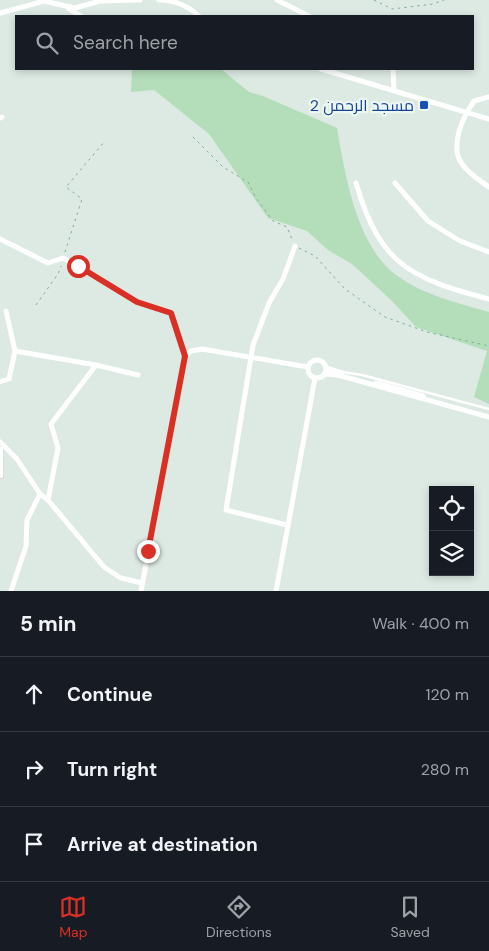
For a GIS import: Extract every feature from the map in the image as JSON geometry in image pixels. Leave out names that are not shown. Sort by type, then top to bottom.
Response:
[{"type":"street","points":[[0,12],[44,1],[75,8],[100,1],[140,0]]},
{"type":"street","points":[[158,0],[178,2],[198,15]]},
{"type":"street","points":[[277,0],[307,15]]},
{"type":"street","points":[[65,7],[79,15]]},
{"type":"street","points":[[325,70],[466,114],[489,119]]},
{"type":"street","points":[[393,70],[394,90]]},
{"type":"street","points":[[489,97],[474,102],[458,129],[460,162],[470,174],[489,187]]},
{"type":"street","points":[[356,183],[362,205],[375,233],[393,257],[406,268],[447,288],[489,299]]},
{"type":"street","points":[[395,183],[428,220],[460,241],[489,252]]},
{"type":"street","points":[[0,239],[48,262],[63,258],[137,302],[171,313],[185,356],[141,591]]},
{"type":"street","points":[[287,525],[226,510],[251,358],[259,328],[269,303],[283,279],[294,246]]},
{"type":"street","points":[[0,382],[9,379],[15,351],[6,311]]},
{"type":"street","points":[[185,356],[190,351],[202,350],[308,367]]},
{"type":"street","points":[[15,351],[96,365],[138,375]]},
{"type":"street","points":[[308,367],[313,361],[318,360],[323,362],[326,368],[337,372],[489,415]]},
{"type":"street","points":[[48,500],[58,448],[51,424],[96,365]]},
{"type":"street","points":[[308,367],[310,375],[315,378]]},
{"type":"street","points":[[324,374],[326,368]]},
{"type":"street","points":[[315,378],[324,374],[338,375],[489,415]]},
{"type":"street","points":[[276,591],[315,378]]},
{"type":"street","points":[[0,442],[17,459],[40,494],[48,500],[104,567],[121,578],[142,583]]},
{"type":"street","points":[[0,450],[0,475]]},
{"type":"street","points":[[11,591],[26,546],[30,512],[40,494]]},
{"type":"lane","points":[[337,372],[362,375],[489,409]]},
{"type":"path","points":[[374,0],[392,9],[432,4],[444,0]]},
{"type":"path","points":[[193,137],[223,167],[248,182],[256,198],[273,221],[287,227],[294,246],[315,256],[345,288],[385,317],[428,332],[489,346]]},
{"type":"path","points":[[36,305],[58,274],[82,199],[66,187],[105,141]]},
{"type":"green space","points":[[132,70],[222,70],[249,92],[263,96],[337,128],[354,208],[371,246],[382,262],[396,275],[418,288],[441,298],[489,312],[489,404],[474,397],[487,351],[416,327],[391,300],[352,264],[328,250],[307,231],[268,218],[209,134],[154,90],[131,92]]},
{"type":"place","name":"مسجد الرحمن 2","points":[[424,105]]},
{"type":"route","points":[[78,266],[137,302],[171,313],[185,356],[148,551]]}]
